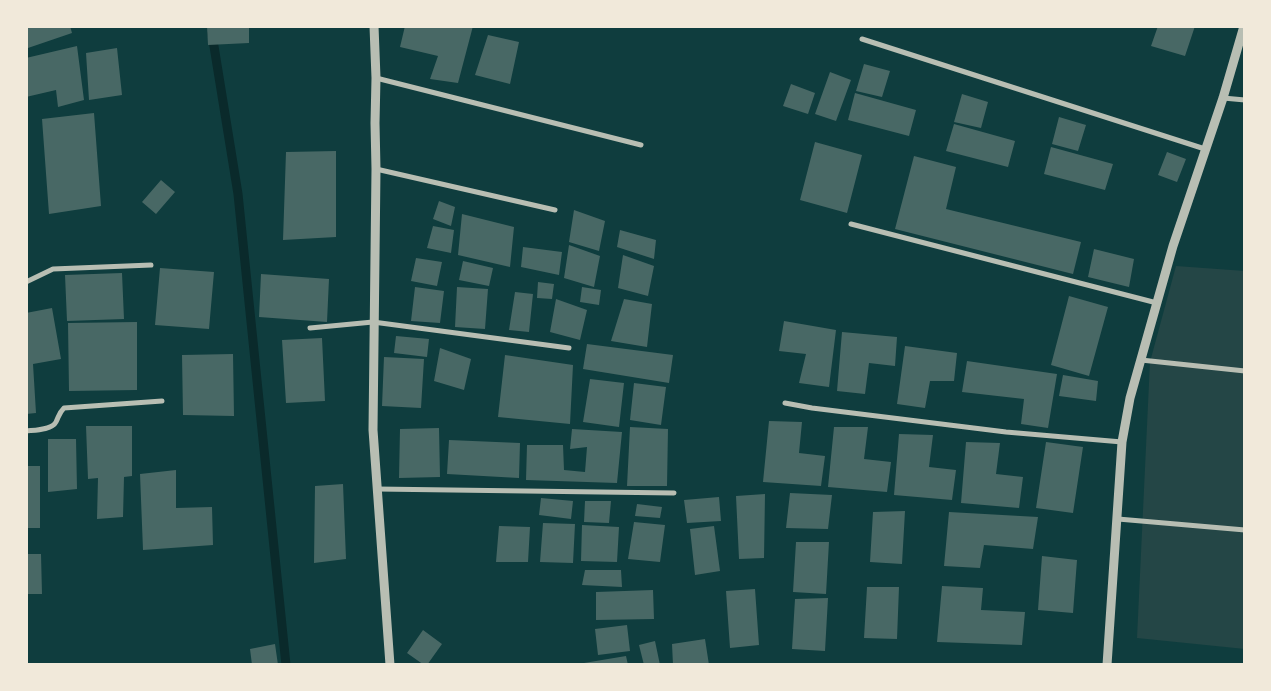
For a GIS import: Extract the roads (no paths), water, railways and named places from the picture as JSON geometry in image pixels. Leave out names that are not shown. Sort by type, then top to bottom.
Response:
[{"type":"street","points":[[374,26],[376,169],[373,430],[390,665]]},
{"type":"street","points":[[1107,665],[1122,442],[1130,398],[1173,246],[1223,98],[1244,26]]},
{"type":"street","points":[[862,39],[1205,149]]},
{"type":"street","points":[[376,78],[641,144]]},
{"type":"street","points":[[1223,98],[1245,100]]},
{"type":"street","points":[[376,169],[554,210]]},
{"type":"street","points":[[851,224],[1157,303]]},
{"type":"street","points":[[26,282],[53,269],[150,265]]},
{"type":"street","points":[[310,328],[373,322],[568,348]]},
{"type":"street","points":[[1141,360],[1245,371]]},
{"type":"street","points":[[26,431],[54,425],[59,412],[64,408],[162,401]]},
{"type":"street","points":[[785,403],[1006,432],[1122,442]]},
{"type":"street","points":[[377,489],[674,494]]},
{"type":"street","points":[[1118,519],[1245,530]]},
{"type":"waterway","points":[[212,34],[238,194],[286,665]]}]
